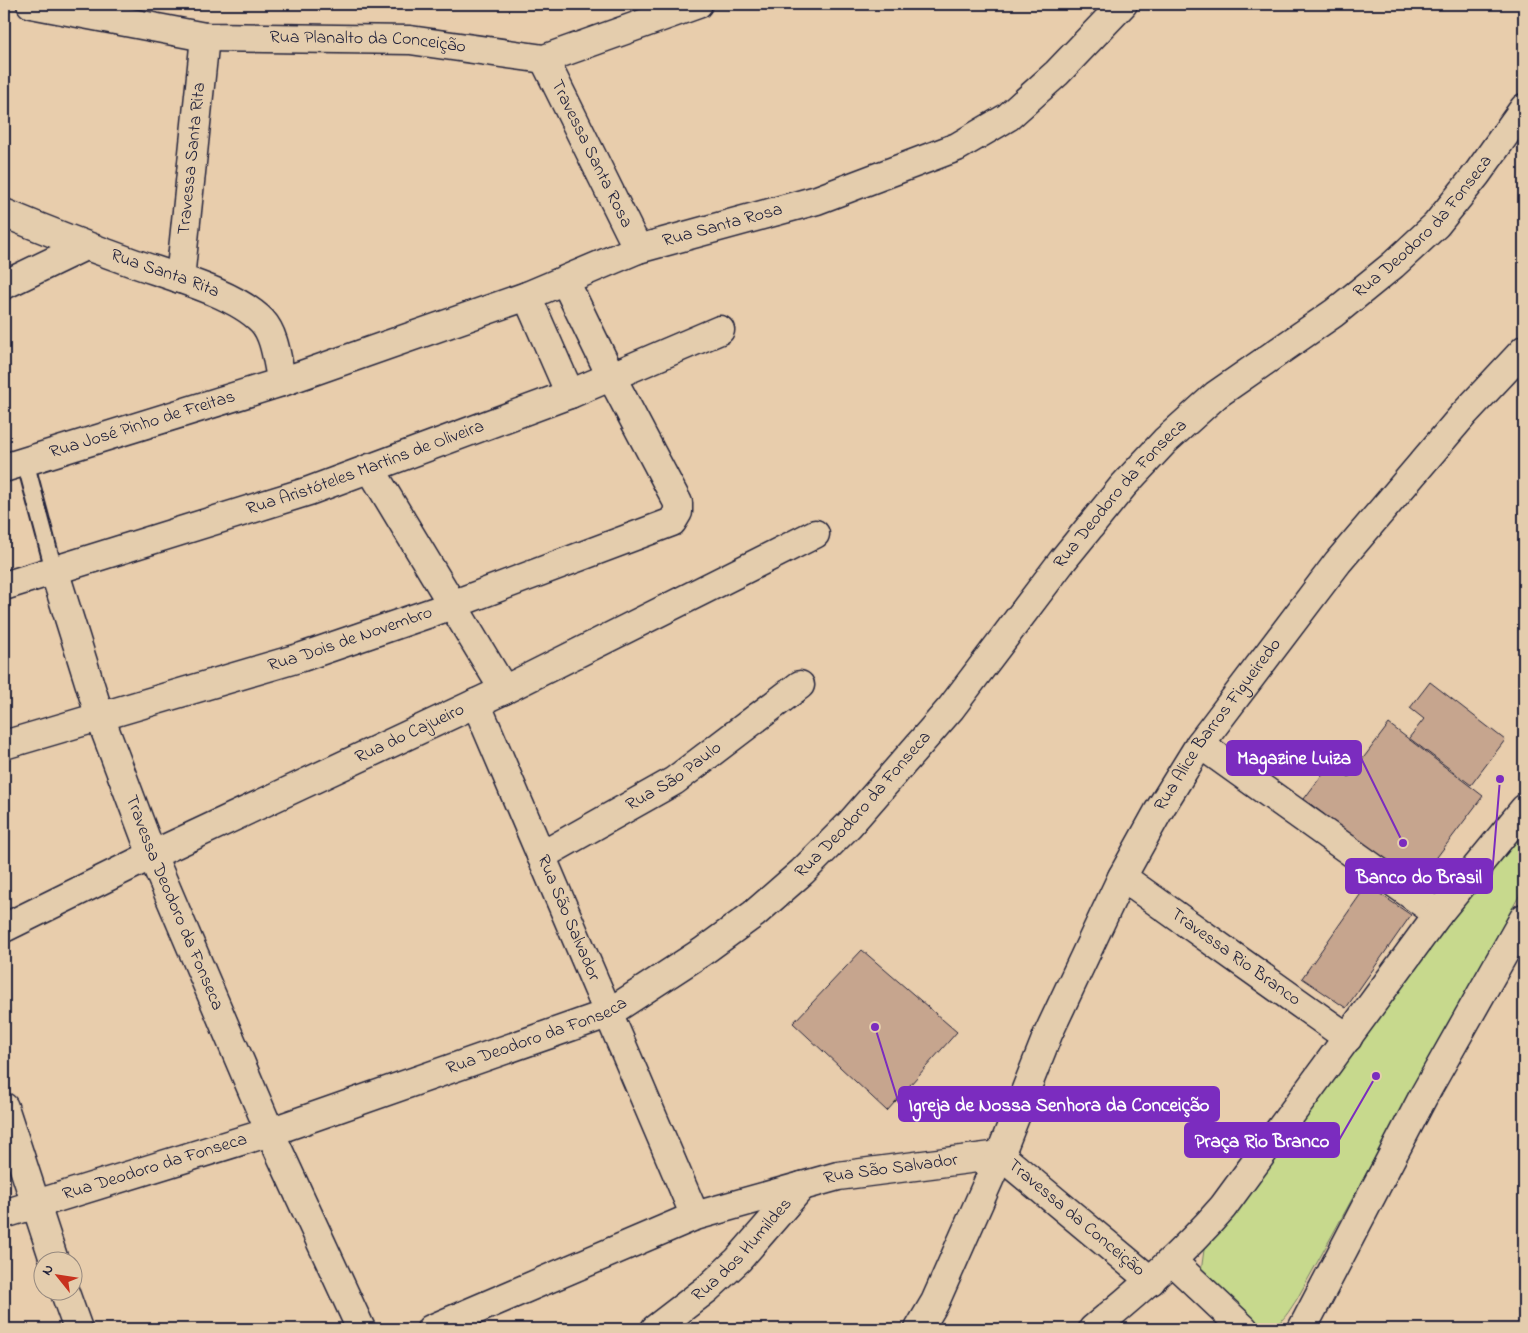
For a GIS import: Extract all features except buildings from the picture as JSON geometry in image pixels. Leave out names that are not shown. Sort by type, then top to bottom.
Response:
[{"type":"street","name":"Rua Planalto da Conceição","points":[[31,4],[205,37],[410,40],[544,59],[698,4]]},
{"type":"street","name":"Rua Santa Rosa","points":[[282,382],[527,296],[638,249],[818,200],[957,147],[1008,117],[1057,73],[1123,4]]},
{"type":"street","name":"Travessa Santa Rita","points":[[180,279],[205,37]]},
{"type":"street","name":"Travessa Santa Rosa","points":[[544,59],[638,249]]},
{"type":"street","name":"Rua Deodoro da Fonseca","points":[[4,1214],[270,1132],[607,1014],[702,952],[754,914],[849,825],[944,716],[1063,560],[1123,486],[1165,441],[1216,395],[1334,313],[1393,265],[1436,225],[1477,174],[1524,108]]},
{"type":"street","name":"Rua Santa Rita","points":[[4,213],[85,246],[180,279],[242,306],[262,321],[270,333],[282,382]]},
{"type":"street","points":[[4,285],[85,246]]},
{"type":"street","points":[[565,281],[611,376]]},
{"type":"street","points":[[527,296],[570,394]]},
{"type":"street","name":"Rua Aristóteles Martins de Oliveira","points":[[4,586],[308,491],[570,394],[720,330]]},
{"type":"street","name":"Rua Alice Barros Figueiredo","points":[[919,1329],[935,1302],[1000,1155],[1048,1034],[1122,876],[1158,812],[1200,744],[1338,562],[1464,414],[1524,350]]},
{"type":"street","name":"Rua Dois de Novembro","points":[[4,745],[302,657],[453,604],[672,522],[678,512],[678,503],[611,376]]},
{"type":"street","name":"Rua José Pinho de Freitas","points":[[14,464],[282,382]]},
{"type":"street","points":[[370,468],[504,690]]},
{"type":"street","name":"Rua do Cajueiro","points":[[4,928],[152,855],[504,690],[814,534]]},
{"type":"street","name":"Travessa Deodoro da Fonseca","points":[[54,570],[100,717],[152,855],[270,1132],[361,1329]]},
{"type":"street","name":"Rua São Paulo","points":[[540,856],[674,781],[800,685]]},
{"type":"street","name":"Rua São Salvador","points":[[476,703],[607,1014],[695,1216]]},
{"type":"street","points":[[1200,744],[1438,914]]},
{"type":"street","points":[[1094,1329],[1151,1281],[1196,1238],[1223,1207],[1438,914],[1524,810]]},
{"type":"street","name":"Travessa Rio Branco","points":[[1122,876],[1348,1038]]},
{"type":"street","points":[[1302,1329],[1423,1097],[1524,918]]},
{"type":"street","points":[[4,1107],[51,1250]]},
{"type":"street","name":"Rua São Salvador","points":[[431,1329],[695,1216],[838,1176],[1000,1155]]},
{"type":"street","name":"Travessa da Conceição","points":[[1000,1155],[1151,1281]]},
{"type":"street","name":"Rua dos Humildes","points":[[655,1329],[707,1288],[738,1260],[802,1186]]},
{"type":"street","points":[[1172,1261],[1244,1329]]},
{"type":"street","points":[[68,1300],[78,1329]]},
{"type":"lane","name":"Travessa Deodoro da Fonseca","points":[[14,464],[54,570]]},
{"type":"green space","points":[[1517,829],[1524,831],[1524,887],[1297,1299],[1280,1322],[1262,1329],[1253,1329],[1200,1279],[1204,1250]]},
{"type":"place","name":"Banco do Brasil","points":[[1500,779]]},
{"type":"place","name":"Magazine Luiza","points":[[1403,843]]},
{"type":"place","name":"Igreja de Nossa Senhora da Conceição","points":[[875,1027]]},
{"type":"place","name":"Praça Rio Branco","points":[[1376,1076]]}]
